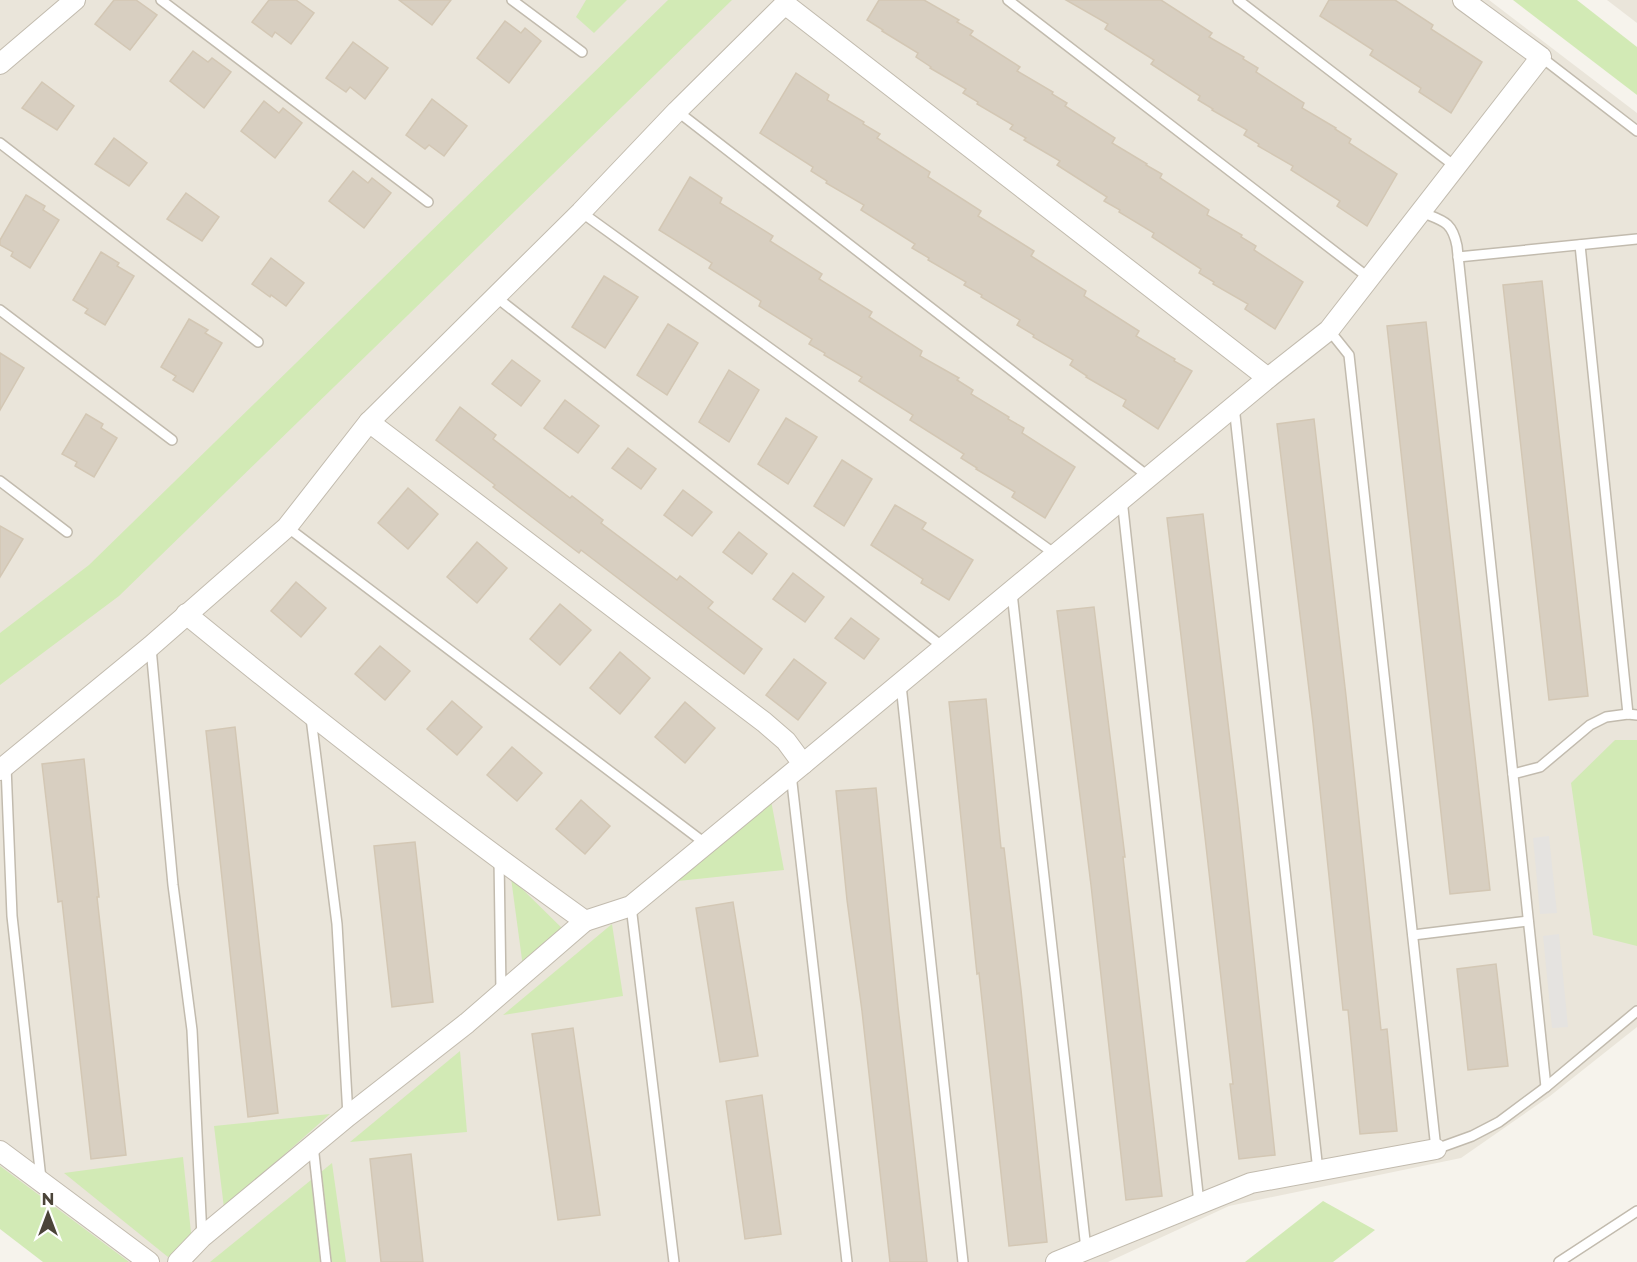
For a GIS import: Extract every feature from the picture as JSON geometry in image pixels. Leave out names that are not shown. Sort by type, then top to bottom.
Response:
[{"type":"street","points":[[0,64],[75,0]]},
{"type":"street","points":[[178,1262],[202,1237],[348,1116],[467,1023],[585,921],[632,906],[1234,406],[1329,330],[1541,57],[1463,0]]},
{"type":"street","points":[[3,768],[151,645],[287,527],[369,422],[788,2],[1268,378]]},
{"type":"street","points":[[369,422],[764,722],[786,741],[797,769]]},
{"type":"street","points":[[186,614],[311,715],[499,859],[585,921]]},
{"type":"street","points":[[1056,1262],[1251,1183],[1436,1149]]},
{"type":"street","points":[[0,1151],[149,1262]]},
{"type":"lane","points":[[161,0],[428,201]]},
{"type":"lane","points":[[512,0],[582,52]]},
{"type":"lane","points":[[1008,0],[1369,278]]},
{"type":"lane","points":[[1238,0],[1456,167]]},
{"type":"lane","points":[[1541,57],[1637,130]]},
{"type":"lane","points":[[677,111],[1149,477]]},
{"type":"lane","points":[[0,143],[258,342]]},
{"type":"lane","points":[[581,212],[1055,554]]},
{"type":"lane","points":[[1421,212],[1441,220],[1454,230],[1458,257],[1546,1087]]},
{"type":"lane","points":[[1458,257],[1637,239]]},
{"type":"lane","points":[[1513,774],[1540,767],[1590,725],[1606,717],[1632,714],[1580,245]]},
{"type":"lane","points":[[496,297],[943,647]]},
{"type":"lane","points":[[0,310],[172,440]]},
{"type":"lane","points":[[1329,330],[1349,355],[1436,1149],[1472,1137],[1499,1122],[1546,1087],[1637,1011]]},
{"type":"lane","points":[[1234,406],[1318,1171]]},
{"type":"lane","points":[[0,481],[67,532]]},
{"type":"lane","points":[[1122,499],[1199,1204]]},
{"type":"lane","points":[[287,527],[706,844]]},
{"type":"lane","points":[[1012,590],[1086,1249]]},
{"type":"lane","points":[[151,645],[173,885],[192,1030],[202,1237]]},
{"type":"lane","points":[[901,682],[963,1262]]},
{"type":"lane","points":[[311,715],[337,924],[348,1116]]},
{"type":"lane","points":[[3,768],[12,915],[42,1183]]},
{"type":"lane","points":[[797,769],[847,1262]]},
{"type":"lane","points":[[499,859],[501,992]]},
{"type":"lane","points":[[632,906],[674,1262]]},
{"type":"lane","points":[[1413,935],[1528,921]]},
{"type":"lane","points":[[313,1145],[326,1262]]},
{"type":"lane","points":[[1560,1262],[1637,1211]]},
{"type":"shaded area","points":[[0,0],[1489,0],[1637,113],[1637,1027],[1550,1096],[1461,1158],[1229,1206],[1108,1262],[82,1262],[0,1199]]},
{"type":"shaded area","points":[[1607,0],[1637,0],[1637,23]]},
{"type":"shaded area","points":[[1549,836],[1557,913],[1540,914],[1533,838]]},
{"type":"shaded area","points":[[1559,934],[1568,1027],[1552,1028],[1543,936]]},
{"type":"green space","points":[[586,0],[627,0],[594,33],[576,17]]},
{"type":"green space","points":[[668,0],[732,0],[119,596],[0,685],[0,633],[89,565]]},
{"type":"green space","points":[[1513,0],[1577,0],[1637,47],[1637,95]]},
{"type":"green space","points":[[1615,740],[1637,740],[1637,946],[1593,935],[1571,783]]},
{"type":"green space","points":[[770,795],[784,870],[659,883]]},
{"type":"green space","points":[[511,878],[572,938],[525,982]]},
{"type":"green space","points":[[612,924],[623,996],[503,1015]]},
{"type":"green space","points":[[460,1051],[467,1132],[350,1142]]},
{"type":"green space","points":[[330,1114],[224,1208],[214,1126]]},
{"type":"green space","points":[[183,1157],[192,1242],[168,1257],[64,1173]]},
{"type":"green space","points":[[332,1163],[346,1262],[210,1262]]},
{"type":"green space","points":[[0,1166],[129,1262],[43,1262],[0,1229]]},
{"type":"green space","points":[[1323,1201],[1375,1230],[1333,1262],[1245,1262]]},
{"type":"building","points":[[114,0],[136,0],[157,15],[130,50],[95,24]]},
{"type":"building","points":[[269,0],[296,0],[314,13],[291,44],[275,32],[272,37],[252,22]]},
{"type":"building","points":[[399,0],[451,0],[432,25]]},
{"type":"building","points":[[879,0],[924,0],[959,20],[957,22],[973,31],[970,35],[1020,67],[1017,71],[1053,92],[1052,94],[1067,103],[1065,106],[1115,138],[1112,143],[1162,174],[1160,178],[1209,210],[1207,215],[1242,235],[1241,237],[1256,246],[1254,250],[1303,282],[1275,329],[1245,309],[1248,304],[1213,284],[1214,282],[1199,273],[1201,269],[1152,237],[1154,233],[1104,201],[1107,197],[1057,165],[1060,161],[1024,140],[1026,138],[1010,129],[1013,125],[977,104],[978,102],[963,93],[966,89],[930,68],[916,57],[918,53],[867,20]]},
{"type":"building","points":[[1066,0],[1161,0],[1212,33],[1209,37],[1244,57],[1243,59],[1258,68],[1256,72],[1304,103],[1302,108],[1336,128],[1351,139],[1349,143],[1397,174],[1367,226],[1337,206],[1340,201],[1291,170],[1293,166],[1258,146],[1259,144],[1244,135],[1247,130],[1212,110],[1198,100],[1200,96],[1151,64],[1154,60],[1105,29],[1108,24]]},
{"type":"building","points":[[1329,0],[1395,0],[1433,25],[1431,29],[1482,62],[1451,113],[1419,92],[1421,88],[1370,55],[1373,50],[1320,16]]},
{"type":"building","points":[[505,21],[521,33],[525,28],[541,41],[509,83],[477,58]]},
{"type":"building","points":[[353,42],[388,68],[365,99],[350,87],[346,92],[326,78]]},
{"type":"building","points":[[193,51],[208,62],[212,58],[231,72],[204,108],[170,81]]},
{"type":"building","points":[[796,73],[829,95],[827,100],[880,134],[877,138],[930,172],[928,177],[981,211],[978,216],[1034,251],[1031,256],[1086,291],[1084,296],[1139,331],[1136,336],[1192,371],[1158,429],[1123,406],[1126,400],[1070,365],[1073,360],[1017,325],[1020,320],[981,297],[982,295],[964,285],[966,282],[928,260],[929,258],[912,248],[915,244],[861,210],[864,205],[826,183],[827,181],[811,171],[813,167],[760,133]]},
{"type":"building","points":[[42,82],[74,106],[57,130],[22,108]]},
{"type":"building","points":[[432,99],[467,126],[444,156],[429,145],[425,149],[406,135]]},
{"type":"building","points":[[264,101],[279,113],[283,108],[302,123],[275,158],[241,131]]},
{"type":"building","points":[[114,138],[147,163],[129,186],[95,164]]},
{"type":"building","points":[[353,171],[368,183],[372,178],[391,193],[364,228],[329,201]]},
{"type":"building","points":[[690,177],[722,198],[720,203],[773,236],[770,241],[822,274],[819,279],[872,312],[869,317],[922,351],[920,356],[959,378],[957,380],[973,390],[971,394],[1024,428],[1022,433],[1075,467],[1045,518],[1012,497],[1015,492],[961,458],[964,454],[910,420],[913,415],[859,381],[862,377],[809,344],[812,339],[759,306],[761,301],[709,268],[712,263],[659,230]]},
{"type":"building","points":[[186,193],[219,217],[202,241],[167,219]]},
{"type":"building","points":[[26,195],[45,206],[43,210],[59,220],[30,268],[11,256],[13,252],[0,245],[0,240]]},
{"type":"building","points":[[101,252],[119,263],[117,266],[134,276],[105,325],[85,313],[88,309],[73,300]]},
{"type":"building","points":[[271,258],[304,283],[286,306],[252,284]]},
{"type":"building","points":[[604,276],[638,297],[605,348],[572,327]]},
{"type":"building","points":[[1542,281],[1588,696],[1549,700],[1503,285]]},
{"type":"building","points":[[189,319],[208,330],[205,333],[222,343],[193,392],[173,380],[176,376],[161,367]]},
{"type":"building","points":[[1426,322],[1490,890],[1450,894],[1387,326]]},
{"type":"building","points":[[668,324],[698,343],[667,395],[637,375]]},
{"type":"building","points":[[0,353],[24,368],[0,410]]},
{"type":"building","points":[[512,360],[540,381],[521,406],[492,384]]},
{"type":"building","points":[[729,370],[759,390],[729,442],[699,422]]},
{"type":"building","points":[[565,400],[599,426],[578,453],[544,428]]},
{"type":"building","points":[[460,407],[496,435],[493,439],[570,498],[572,496],[603,520],[601,523],[677,580],[680,576],[713,602],[708,608],[762,649],[744,674],[581,550],[579,553],[436,440]]},
{"type":"building","points":[[86,414],[103,424],[101,428],[117,438],[94,477],[75,466],[77,462],[62,454]]},
{"type":"building","points":[[786,418],[817,437],[788,484],[758,464]]},
{"type":"building","points":[[1314,419],[1381,1030],[1387,1029],[1397,1131],[1360,1134],[1348,1010],[1343,1010],[1313,723],[1277,424]]},
{"type":"building","points":[[628,448],[656,469],[641,489],[612,468]]},
{"type":"building","points":[[842,460],[872,479],[844,526],[814,506]]},
{"type":"building","points":[[408,488],[438,514],[408,549],[378,523]]},
{"type":"building","points":[[683,490],[712,512],[692,536],[664,515]]},
{"type":"building","points":[[895,505],[926,523],[922,529],[973,560],[949,600],[921,583],[923,579],[871,545]]},
{"type":"building","points":[[1203,514],[1238,807],[1275,1155],[1239,1159],[1230,1084],[1233,1084],[1167,518]]},
{"type":"building","points":[[0,526],[23,539],[0,577]]},
{"type":"building","points":[[739,532],[767,554],[752,574],[723,552]]},
{"type":"building","points":[[477,542],[507,568],[477,603],[447,577]]},
{"type":"building","points":[[793,573],[824,597],[805,622],[773,599]]},
{"type":"building","points":[[296,582],[326,608],[301,637],[271,611]]},
{"type":"building","points":[[560,604],[591,630],[560,665],[530,639]]},
{"type":"building","points":[[1094,607],[1125,857],[1123,857],[1162,1196],[1126,1200],[1091,885],[1057,611]]},
{"type":"building","points":[[851,618],[879,639],[864,659],[835,638]]},
{"type":"building","points":[[380,646],[410,671],[385,700],[355,674]]},
{"type":"building","points":[[620,652],[650,678],[620,714],[590,688]]},
{"type":"building","points":[[794,659],[826,683],[798,720],[766,695]]},
{"type":"building","points":[[986,699],[1001,848],[1004,848],[1021,990],[1047,1242],[1009,1246],[979,973],[977,974],[949,702]]},
{"type":"building","points":[[452,701],[482,727],[457,755],[427,729]]},
{"type":"building","points":[[685,702],[715,728],[685,763],[655,737]]},
{"type":"building","points":[[235,727],[278,1113],[248,1117],[206,731]]},
{"type":"building","points":[[512,747],[542,773],[517,801],[487,775]]},
{"type":"building","points":[[84,759],[126,1155],[91,1159],[62,901],[58,902],[42,764]]},
{"type":"building","points":[[876,788],[927,1262],[890,1262],[862,1011],[847,900],[836,791]]},
{"type":"building","points":[[581,800],[610,826],[585,854],[556,829]]},
{"type":"building","points":[[415,842],[433,1002],[392,1007],[374,846]]},
{"type":"building","points":[[733,902],[758,1056],[720,1062],[696,908]]},
{"type":"building","points":[[1496,964],[1508,1066],[1468,1070],[1457,969]]},
{"type":"building","points":[[573,1028],[600,1215],[558,1220],[532,1034]]},
{"type":"building","points":[[762,1095],[781,1234],[745,1239],[726,1101]]},
{"type":"building","points":[[411,1154],[423,1262],[381,1262],[370,1159]]}]
